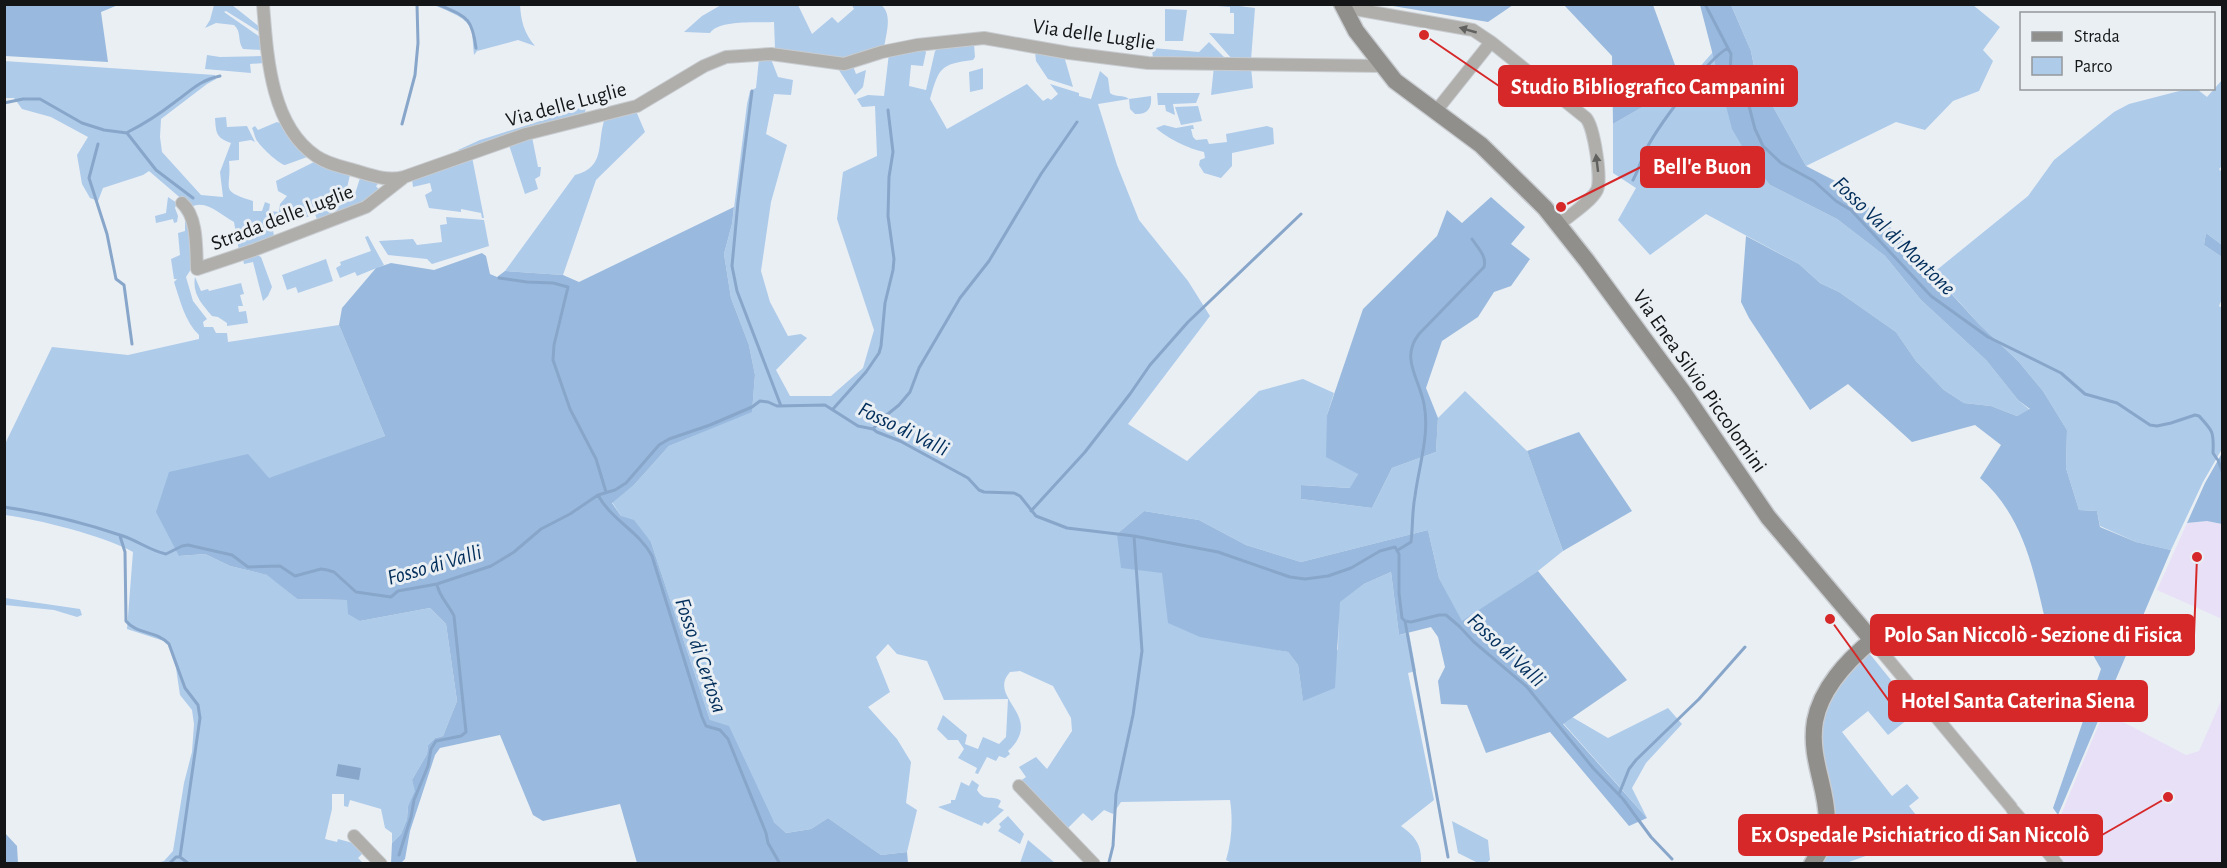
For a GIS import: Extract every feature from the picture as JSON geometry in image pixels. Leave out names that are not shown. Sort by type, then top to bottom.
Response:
[{"type":"main road","name":"Via Enea Silvio Piccolomini","points":[[1342,6],[1356,31],[1382,66],[1405,90],[1464,131],[1538,200],[1602,279],[1768,517],[1872,640]]},
{"type":"main road","points":[[1812,864],[1825,839],[1828,815],[1814,743],[1817,713],[1832,682],[1852,658],[1872,640]]},
{"type":"street","name":"Via delle Luglie","points":[[263,4],[267,54],[284,120],[305,148],[330,163],[383,178],[404,177],[526,134],[637,106],[697,70],[726,57],[766,54],[844,64],[909,46],[984,38],[1139,62],[1382,66]]},
{"type":"street","points":[[1342,6],[1470,29],[1491,42],[1583,115],[1592,126],[1598,189],[1558,225]]},
{"type":"street","points":[[1436,111],[1491,42]]},
{"type":"street","name":"Strada delle Luglie","points":[[182,203],[190,214],[195,239],[197,269],[260,248],[366,207],[404,177]]},
{"type":"street","name":"Via Enea Silvio Piccolomini","points":[[1872,640],[2031,831]]},
{"type":"street","points":[[1019,786],[1094,864]]},
{"type":"street","points":[[354,836],[381,864]]},
{"type":"street","points":[[2041,844],[2057,864]]},
{"type":"shaded area","points":[[4,5],[118,5],[101,12],[108,62],[5,56]]},
{"type":"shaded area","points":[[1387,5],[1513,5],[1488,22]]},
{"type":"shaded area","points":[[1564,5],[1653,5],[1675,65],[1656,78],[1646,105],[1613,124],[1612,56]]},
{"type":"shaded area","points":[[1700,5],[1731,5],[1751,51],[1757,82],[1806,166],[1847,187],[1890,227],[1979,324],[2019,362],[2043,391],[2067,430],[2066,468],[2079,510],[2097,511],[2100,527],[2136,542],[2171,550],[2058,815],[2053,808],[2101,669],[2075,623],[2049,636],[2027,551],[2019,531],[1996,494],[1980,478],[2001,445],[1975,425],[1912,442],[1848,384],[1810,410],[1749,318],[1741,302],[1746,236],[1799,264],[1820,283],[1839,292],[1896,332],[1916,361],[1944,390],[1964,403],[1991,406],[2017,416],[2030,409],[2018,400],[1986,360],[1921,300],[1885,256],[1837,219],[1770,185],[1753,165],[1732,129]]},
{"type":"shaded area","points":[[1491,197],[1525,227],[1511,244],[1530,259],[1511,286],[1494,292],[1478,317],[1442,341],[1426,388],[1438,418],[1436,452],[1392,468],[1372,508],[1301,499],[1301,485],[1350,488],[1358,474],[1326,457],[1327,415],[1363,309],[1437,236],[1447,210],[1462,223]]},
{"type":"shaded area","points":[[734,207],[724,254],[731,298],[749,345],[755,375],[752,412],[669,446],[634,485],[612,503],[621,516],[634,520],[651,542],[710,720],[729,726],[774,822],[786,833],[811,829],[828,818],[881,855],[907,852],[908,863],[637,863],[620,804],[543,821],[533,815],[500,735],[440,748],[435,755],[410,831],[405,859],[401,863],[391,863],[392,843],[401,834],[407,819],[408,806],[415,791],[412,780],[427,754],[428,745],[435,738],[443,736],[457,701],[446,624],[430,608],[360,621],[348,614],[347,600],[297,599],[267,575],[230,566],[205,554],[179,556],[156,512],[169,472],[248,454],[269,478],[385,436],[339,325],[342,308],[376,268],[391,263],[434,270],[482,253],[486,256],[490,274],[497,277],[505,271],[563,275],[579,282]]},
{"type":"shaded area","points":[[2206,233],[2222,245],[2222,257],[2204,245]]},
{"type":"shaded area","points":[[1579,432],[1632,511],[1563,551],[1527,451]]},
{"type":"shaded area","points":[[2222,453],[2222,524],[2207,521],[2187,523],[2205,483]]},
{"type":"shaded area","points":[[1144,511],[1199,520],[1246,545],[1301,562],[1428,530],[1439,578],[1462,621],[1538,571],[1627,680],[1563,724],[1647,818],[1629,826],[1550,732],[1486,753],[1467,705],[1441,704],[1438,681],[1445,667],[1438,637],[1431,627],[1399,635],[1391,572],[1364,584],[1340,602],[1335,688],[1303,701],[1298,665],[1288,652],[1200,637],[1168,623],[1162,573],[1121,568],[1117,534]]},
{"type":"shaded area","points":[[2207,521],[2222,524],[2222,619],[2157,590],[2187,523]]},
{"type":"shaded area","points":[[2221,701],[2222,859],[2220,863],[2065,863],[2061,858],[2066,850],[2062,837],[2064,834],[2057,824],[2104,712],[2186,755],[2199,751]]},
{"type":"shaded area","points":[[338,764],[361,768],[359,780],[336,776]]},
{"type":"shaded area","points":[[4,832],[17,846],[18,863],[5,863]]},
{"type":"green space","points":[[214,5],[232,5],[261,28],[261,33],[226,11],[224,12],[260,37],[261,50],[243,49],[234,25],[216,23],[205,28]]},
{"type":"green space","points":[[434,5],[520,5],[524,27],[535,46],[518,40],[477,51],[474,55],[472,32],[469,25],[455,14]]},
{"type":"green space","points":[[721,5],[798,5],[812,34],[832,17],[838,23],[854,9],[852,5],[881,5],[888,19],[884,48],[850,60],[775,49],[774,22],[730,24],[710,33],[684,32],[702,16]]},
{"type":"green space","points":[[1205,5],[1255,8],[1251,60],[1232,59],[1209,33],[1234,34],[1234,13],[1230,13],[1230,7]]},
{"type":"green space","points":[[1731,5],[1973,5],[2000,27],[1983,50],[1993,61],[1979,91],[1953,101],[1925,130],[1896,122],[1806,166],[1757,81],[1751,51]]},
{"type":"green space","points":[[1165,9],[1187,10],[1183,41],[1165,41]]},
{"type":"green space","points":[[1209,42],[1226,59],[1153,59],[1152,48],[1199,52]]},
{"type":"green space","points":[[974,44],[975,57],[973,60],[954,63],[942,69],[933,89],[930,99],[947,129],[1027,84],[1043,101],[1048,98],[1051,100],[1058,94],[1050,84],[1091,99],[1100,71],[1108,78],[1110,93],[1129,99],[1098,104],[1117,165],[1139,220],[1188,281],[1210,316],[1128,424],[1187,461],[1259,391],[1303,379],[1334,393],[1327,415],[1358,474],[1351,488],[1301,485],[1301,499],[1372,508],[1392,468],[1436,452],[1438,418],[1465,391],[1527,451],[1563,551],[1538,571],[1462,622],[1439,578],[1428,530],[1301,562],[1246,545],[1199,520],[1144,511],[1117,534],[1162,572],[1263,647],[1288,652],[1298,665],[1303,700],[1338,649],[1339,602],[1364,584],[1391,572],[1399,635],[1409,633],[1416,671],[1408,673],[1434,800],[1401,826],[1417,842],[1421,863],[1232,863],[1226,860],[1231,830],[1230,800],[1121,802],[1113,814],[1104,810],[1092,821],[1083,813],[1066,830],[1019,782],[1026,777],[1019,767],[1036,757],[1047,769],[1072,731],[1071,718],[1053,686],[1020,671],[1010,672],[1005,681],[1005,690],[1019,717],[1021,728],[1018,739],[1008,751],[1010,754],[1005,758],[999,756],[996,761],[987,757],[978,774],[975,773],[977,768],[958,758],[964,749],[958,740],[948,740],[937,729],[943,715],[967,735],[965,744],[978,749],[983,737],[999,744],[1006,737],[1008,699],[944,700],[927,661],[897,654],[888,644],[876,657],[890,692],[868,707],[897,739],[911,762],[906,803],[917,810],[907,852],[881,855],[828,818],[811,829],[786,833],[774,822],[710,720],[651,542],[621,516],[612,502],[634,485],[669,446],[752,411],[755,375],[749,345],[731,298],[724,254],[732,224],[747,104],[750,91],[756,88],[759,59],[771,59],[778,77],[793,80],[791,95],[774,94],[766,134],[787,145],[771,202],[761,271],[770,302],[788,336],[801,334],[807,338],[776,370],[790,396],[831,396],[863,368],[874,330],[837,219],[843,172],[877,156],[875,106],[862,107],[857,99],[868,95],[884,96],[889,53],[922,47],[926,52],[923,66],[911,65],[909,86],[926,90],[935,51],[941,46]]},
{"type":"green space","points":[[1035,51],[1064,56],[1073,87],[1048,79],[1036,61]]},
{"type":"green space","points":[[1713,52],[1753,165],[1770,185],[1837,219],[1885,256],[1921,300],[1986,360],[2018,400],[2030,410],[2017,416],[1991,406],[1964,403],[1944,390],[1916,361],[1896,332],[1839,292],[1820,283],[1799,264],[1706,214],[1650,255],[1618,220],[1636,188],[1613,173],[1613,124],[1646,105],[1656,78],[1675,65],[1684,77],[1689,79]]},
{"type":"green space","points":[[207,55],[263,56],[265,63],[250,64],[251,73],[205,69]]},
{"type":"green space","points":[[4,61],[215,75],[216,79],[161,119],[162,152],[201,195],[223,197],[220,172],[231,143],[222,139],[218,134],[215,118],[226,117],[227,127],[247,126],[255,142],[251,140],[239,142],[239,160],[229,161],[229,188],[235,194],[253,201],[253,211],[262,211],[265,202],[270,204],[269,211],[279,212],[280,204],[287,196],[278,191],[276,181],[316,161],[350,175],[346,192],[355,194],[360,178],[380,182],[376,186],[380,191],[367,201],[318,222],[315,214],[273,230],[274,236],[239,251],[234,222],[208,206],[191,207],[149,171],[103,188],[98,201],[90,198],[82,184],[77,155],[88,137],[51,117],[22,109],[14,98],[5,98]]},
{"type":"green space","points":[[853,66],[856,74],[866,70],[863,87],[855,95],[837,67]]},
{"type":"green space","points":[[1214,66],[1251,67],[1253,88],[1211,95]]},
{"type":"green space","points":[[983,68],[983,89],[970,92],[969,72]]},
{"type":"green space","points":[[2222,80],[2222,166],[2219,169],[2222,172],[2222,245],[2206,233],[2204,245],[2222,257],[2222,299],[2219,306],[2222,308],[2222,449],[2203,482],[2171,550],[2136,542],[2100,526],[2097,511],[2079,510],[2066,468],[2067,430],[2043,391],[2019,362],[1979,324],[1933,273],[2028,196],[2054,160],[2114,112],[2129,104],[2183,90],[2198,90],[2207,97]]},
{"type":"green space","points":[[1157,93],[1200,93],[1196,103],[1173,104],[1175,115],[1166,111],[1165,105],[1158,105]]},
{"type":"green space","points":[[1151,96],[1151,104],[1146,112],[1135,114],[1130,109],[1129,99]]},
{"type":"green space","points":[[586,105],[585,113],[461,152],[458,150],[480,140]]},
{"type":"green space","points":[[1198,106],[1202,121],[1181,125],[1175,107]]},
{"type":"green space","points":[[636,111],[645,132],[596,180],[563,275],[505,271],[575,175],[592,166],[596,160],[605,118]]},
{"type":"green space","points":[[277,122],[282,124],[310,156],[285,165],[263,148],[252,128],[255,126],[258,130]]},
{"type":"green space","points":[[1164,125],[1176,128],[1193,125],[1194,129],[1191,129],[1193,137],[1196,140],[1207,139],[1209,144],[1227,142],[1226,134],[1267,126],[1273,128],[1274,144],[1232,153],[1232,166],[1221,178],[1204,173],[1199,165],[1200,160],[1205,158],[1204,152],[1178,143],[1156,128]]},
{"type":"green space","points":[[532,137],[538,167],[541,167],[540,176],[535,179],[538,189],[525,194],[509,145]]},
{"type":"green space","points":[[472,157],[484,218],[481,213],[461,209],[461,212],[429,208],[425,195],[432,191],[430,183],[413,187],[412,179]]},
{"type":"green space","points":[[168,197],[177,203],[175,208],[178,216],[177,222],[174,223],[173,219],[156,223],[155,216],[166,213]]},
{"type":"green space","points":[[183,208],[187,217],[193,266],[186,277],[193,301],[207,319],[203,322],[204,327],[213,327],[216,333],[227,333],[228,342],[339,325],[385,436],[269,479],[179,556],[205,554],[230,566],[268,575],[297,599],[347,600],[360,621],[430,608],[446,624],[457,701],[443,736],[435,738],[428,745],[427,754],[412,780],[416,791],[408,806],[407,819],[401,834],[392,843],[392,833],[385,828],[381,809],[350,800],[348,807],[344,806],[344,794],[332,794],[332,809],[325,839],[337,842],[338,839],[353,843],[363,853],[358,858],[363,863],[157,863],[164,861],[173,851],[184,783],[192,752],[194,724],[192,710],[180,695],[176,668],[167,642],[127,629],[133,552],[70,529],[5,515],[4,446],[52,347],[128,355],[199,339],[181,303],[174,282],[177,279],[174,279],[171,259],[180,255],[178,233],[185,231],[185,219],[180,211]]},
{"type":"green space","points":[[446,217],[484,220],[489,246],[432,264],[427,259],[388,255],[379,241],[413,239],[417,245],[442,242],[440,225],[447,224]]},
{"type":"green space","points":[[368,236],[384,265],[357,276],[355,272],[340,278],[336,268],[341,265],[340,262],[371,251],[365,237]]},
{"type":"green space","points":[[257,255],[261,257],[272,287],[263,301],[253,262],[244,264],[243,259]]},
{"type":"green space","points":[[326,259],[333,281],[298,293],[296,287],[287,290],[282,275]]},
{"type":"green space","points":[[195,277],[201,291],[241,283],[244,294],[240,295],[243,306],[238,306],[239,312],[246,311],[248,323],[227,326],[227,323],[218,317],[212,316],[196,294]]},
{"type":"green space","points":[[5,598],[80,609],[82,615],[77,617],[54,610],[5,605]]},
{"type":"green space","points":[[1869,653],[1917,712],[1888,735],[1868,711],[1842,732],[1892,796],[1907,784],[1919,798],[1909,806],[1930,833],[1846,863],[1821,864],[1833,838],[1835,819],[1819,742],[1819,726],[1823,711],[1832,694]]},
{"type":"green space","points":[[1668,708],[1682,724],[1646,763],[1632,788],[1647,818],[1563,723],[1572,717],[1608,738]]},
{"type":"green space","points":[[972,780],[979,785],[977,790],[980,794],[1001,801],[998,807],[1004,810],[988,824],[984,822],[982,826],[938,807],[955,800],[961,782],[969,786]]},
{"type":"green space","points":[[1008,816],[1024,834],[1020,844],[998,831],[1001,827],[999,824]]},
{"type":"green space","points":[[1452,821],[1488,840],[1490,860],[1486,863],[1478,863],[1458,853]]},
{"type":"green space","points":[[1028,840],[1055,863],[1020,863]]},
{"type":"waterway","points":[[402,124],[415,75],[418,43],[417,4]]},
{"type":"waterway","points":[[437,4],[461,15],[470,23],[476,48]]},
{"type":"waterway","name":"Fosso Val di Montone","points":[[1705,4],[1731,54],[1730,74],[1733,87],[1748,102],[1755,129],[1763,146],[1781,163],[1814,181],[1836,201],[1851,210],[1931,296],[1988,337],[2061,373],[2085,394],[2117,403],[2150,425],[2157,426],[2195,415],[2199,416],[2212,432],[2213,453],[2217,459]]},
{"type":"waterway","points":[[1633,180],[1644,154],[1669,113],[1707,66],[1728,48]]},
{"type":"waterway","points":[[128,132],[201,83],[220,76]]},
{"type":"waterway","points":[[752,91],[732,266],[737,291],[781,406]]},
{"type":"waterway","points":[[4,103],[23,99],[40,99],[82,123],[104,130],[127,133],[156,170],[193,198]]},
{"type":"waterway","points":[[833,409],[866,372],[881,346],[885,303],[894,259],[888,216],[889,177],[893,152],[888,110]]},
{"type":"waterway","points":[[874,428],[910,392],[919,368],[960,298],[989,261],[1041,174],[1077,122]]},
{"type":"waterway","points":[[98,144],[89,178],[107,234],[116,279],[124,285],[132,344]]},
{"type":"waterway","points":[[1031,511],[1085,452],[1150,365],[1188,322],[1301,214]]},
{"type":"waterway","points":[[1398,550],[1411,542],[1414,502],[1426,427],[1424,404],[1412,368],[1411,351],[1419,334],[1484,267],[1483,256],[1472,239]]},
{"type":"waterway","points":[[499,278],[553,283],[568,287],[554,345],[553,360],[570,409],[596,459],[606,492]]},
{"type":"waterway","name":"Fosso di Valli","points":[[4,507],[50,515],[94,527],[129,538],[166,554],[188,545],[232,555],[248,567],[280,566],[295,576],[321,569],[327,570],[334,572],[356,592],[391,597],[398,591],[437,584],[491,566],[514,552],[541,529],[570,514],[598,495],[615,490],[626,483],[659,445],[669,439],[710,425],[752,407],[760,401],[777,406],[825,405],[858,426],[873,429],[900,441],[968,478],[979,490],[1014,493],[1020,496],[1036,516],[1067,528],[1134,536],[1218,552],[1290,577],[1305,579],[1328,576],[1351,568],[1380,551],[1395,547],[1399,554],[1399,593],[1402,618],[1411,622],[1446,615],[1459,626],[1474,642],[1527,687],[1593,768],[1623,799],[1651,837],[1672,859]]},
{"type":"waterway","name":"Fosso Val di Montone","points":[[2218,460],[2222,471]]},
{"type":"waterway","name":"Fosso di Certosa","points":[[598,495],[610,512],[640,539],[652,556],[702,717],[706,726],[720,730],[728,739],[768,843],[780,864]]},
{"type":"waterway","points":[[120,536],[125,552],[126,621],[135,628],[159,637],[169,644],[185,688],[198,705],[200,718],[180,857],[189,864]]},
{"type":"waterway","points":[[1109,862],[1113,846],[1116,794],[1133,715],[1142,651],[1134,536]]},
{"type":"waterway","points":[[399,855],[414,800],[428,766],[431,749],[436,741],[461,736],[466,732],[454,616],[439,592],[437,584]]},
{"type":"waterway","points":[[1405,621],[1448,857]]},
{"type":"waterway","points":[[1619,794],[1629,769],[1636,760],[1699,699],[1745,647]]},
{"type":"waterway","points":[[169,864],[176,857],[180,857]]},
{"type":"place","name":"Studio Bibliografico Campanini","points":[[1424,35]]},
{"type":"place","name":"Bell'e Buon","points":[[1561,207]]},
{"type":"place","name":"Polo San Niccolò - Sezione di Fisica","points":[[2197,557]]},
{"type":"place","name":"Hotel Santa Caterina Siena","points":[[1830,619]]},
{"type":"place","name":"Ex Ospedale Psichiatrico di San Niccolò","points":[[2168,797]]}]
